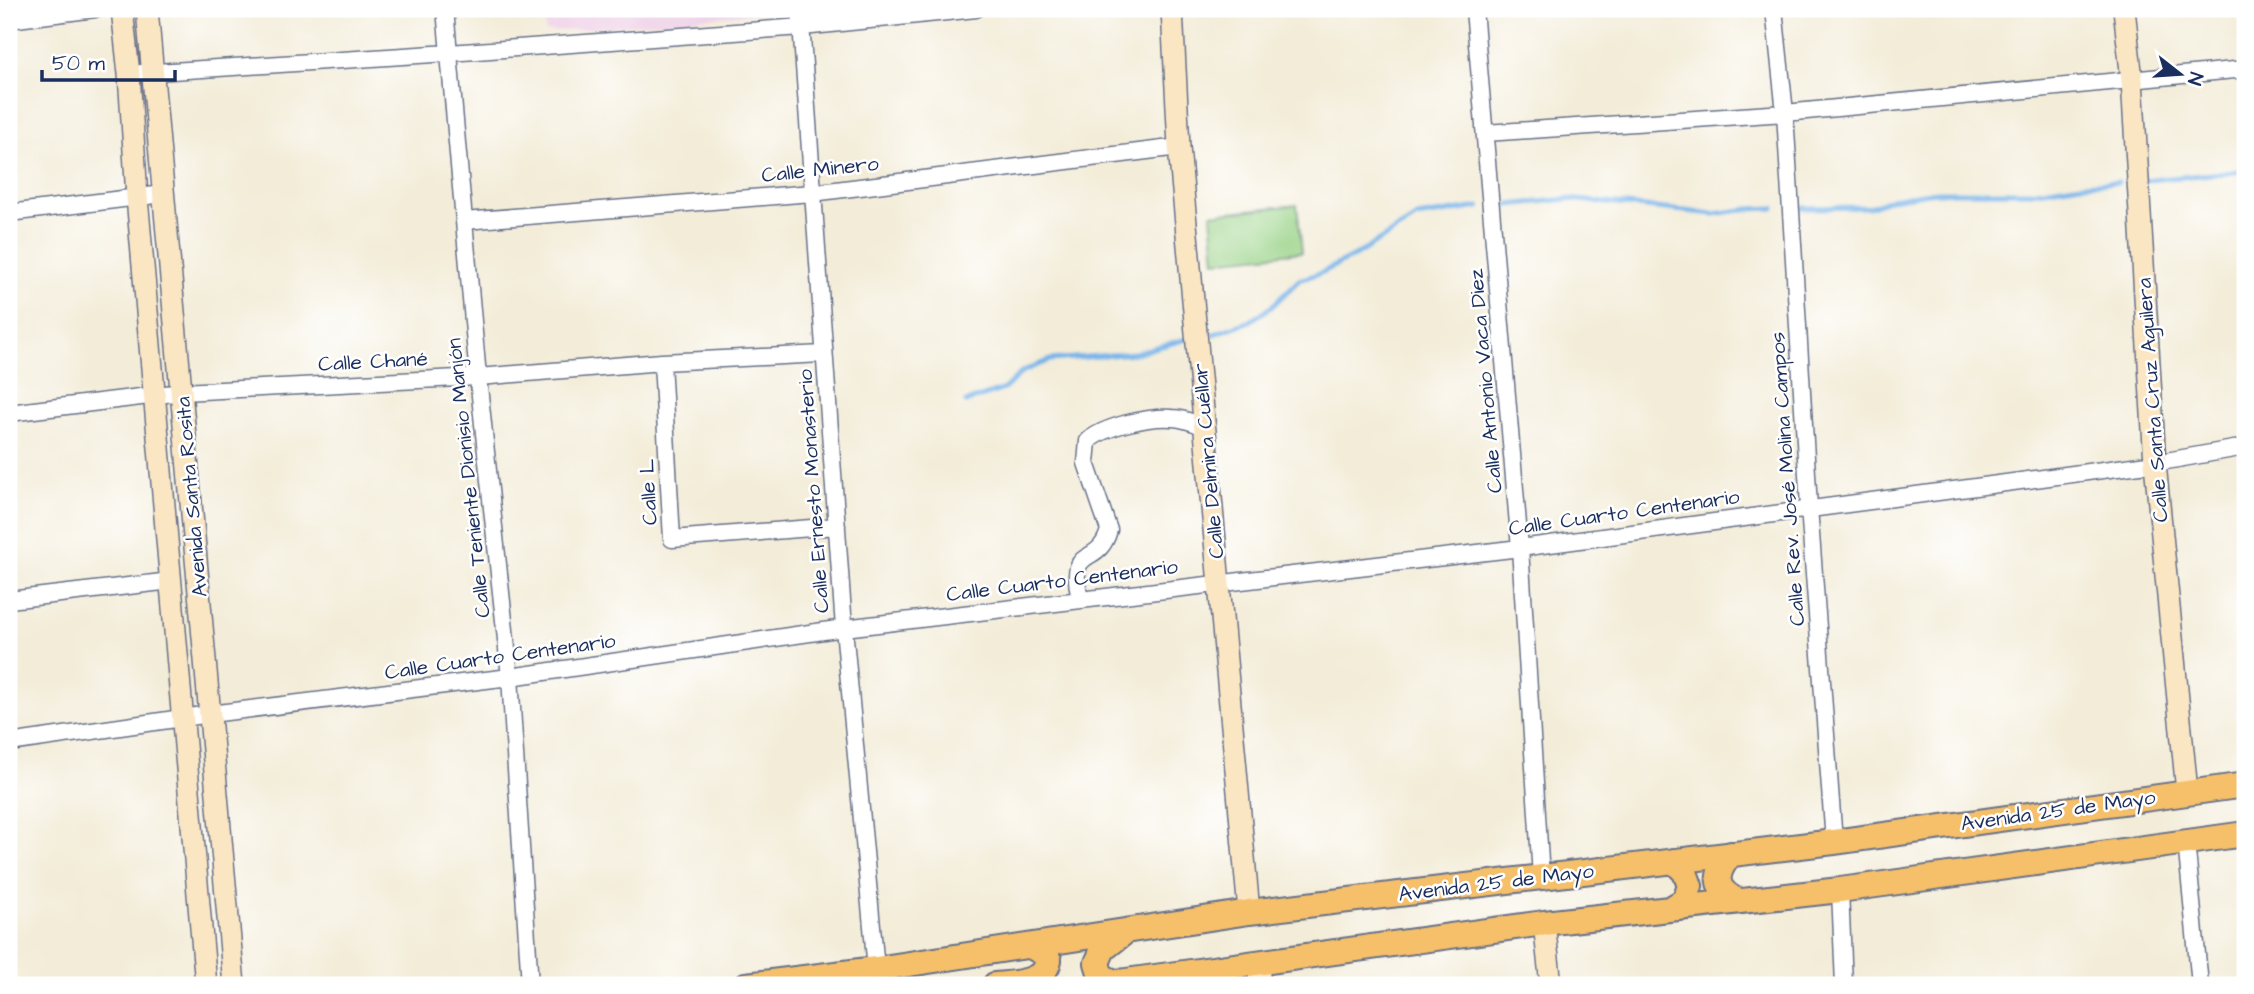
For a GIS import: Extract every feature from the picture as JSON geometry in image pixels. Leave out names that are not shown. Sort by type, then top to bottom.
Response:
[{"type":"main road","name":"Avenida Santa Rosita","points":[[122,9],[206,985]]},
{"type":"main road","name":"Avenida Santa Rosita","points":[[147,9],[233,985]]},
{"type":"main road","name":"Calle Delmira Cuéllar","points":[[1172,9],[1179,147],[1250,912]]},
{"type":"main road","name":"Calle Santa Cruz Aguilera","points":[[2124,9],[2132,80],[2155,463],[2187,792]]},
{"type":"main road","name":"Avenida 25 de Mayo","points":[[747,985],[876,969],[1250,912],[1834,842],[2245,785]]},
{"type":"main road","points":[[1126,931],[1103,948],[1097,963],[1107,984],[1259,975],[1544,923],[1840,890],[2245,834]]},
{"type":"main road","points":[[1731,854],[1719,875],[1720,888],[1726,895],[1738,901]]},
{"type":"main road","points":[[1670,909],[1685,900],[1690,886],[1685,873],[1674,861]]},
{"type":"main road","points":[[1544,923],[1551,985]]},
{"type":"main road","points":[[995,985],[1020,982],[1041,975],[1048,968],[1049,960],[1030,946]]},
{"type":"street","points":[[9,20],[95,9]]},
{"type":"street","name":"Calle Teniente Dionisio Manjón","points":[[445,9],[478,377],[510,677],[530,985]]},
{"type":"street","name":"Calle Ernesto Monasterio","points":[[800,9],[844,628],[876,969]]},
{"type":"street","points":[[129,74],[802,27],[976,9]]},
{"type":"street","name":"Calle Antonio Vaca Diez","points":[[1474,9],[1520,548],[1542,877]]},
{"type":"street","name":"Calle Rev. José Molina Campos","points":[[1774,9],[1785,113],[1809,508],[1834,842]]},
{"type":"street","points":[[1485,133],[1785,113],[2245,69]]},
{"type":"street","name":"Calle Minero","points":[[464,221],[812,193],[1179,147]]},
{"type":"street","points":[[9,213],[163,194]]},
{"type":"street","name":"Calle Chané","points":[[9,412],[182,392],[478,377],[662,362],[823,354]]},
{"type":"street","name":"Calle L","points":[[662,362],[672,538],[838,526]]},
{"type":"street","points":[[1080,599],[1077,566],[1105,541],[1108,530],[1086,463],[1088,441],[1098,432],[1154,418],[1175,417],[1205,426]]},
{"type":"street","name":"Calle Cuarto Centenario","points":[[9,743],[210,714],[510,677],[844,628],[1520,548],[2155,463],[2245,447]]},
{"type":"street","points":[[9,600],[171,581]]},
{"type":"street","points":[[2186,841],[2200,985]]},
{"type":"street","points":[[1840,890],[1844,985]]},
{"type":"shaded area","points":[[544,9],[777,9],[773,12],[546,32]]},
{"type":"green space","points":[[1297,205],[1302,252],[1215,261],[1211,214]]},
{"type":"waterway","points":[[2147,180],[2245,171]]},
{"type":"waterway","points":[[1802,208],[1869,207],[1891,199],[1935,192],[2030,192],[2081,184],[2118,182]]},
{"type":"waterway","points":[[1499,206],[1568,199],[1714,214],[1774,208]]},
{"type":"waterway","points":[[1214,334],[1250,321],[1271,307],[1299,280],[1323,272],[1356,255],[1417,217],[1479,207]]},
{"type":"waterway","points":[[966,402],[1004,389],[1023,371],[1050,360],[1135,353],[1187,339]]}]
